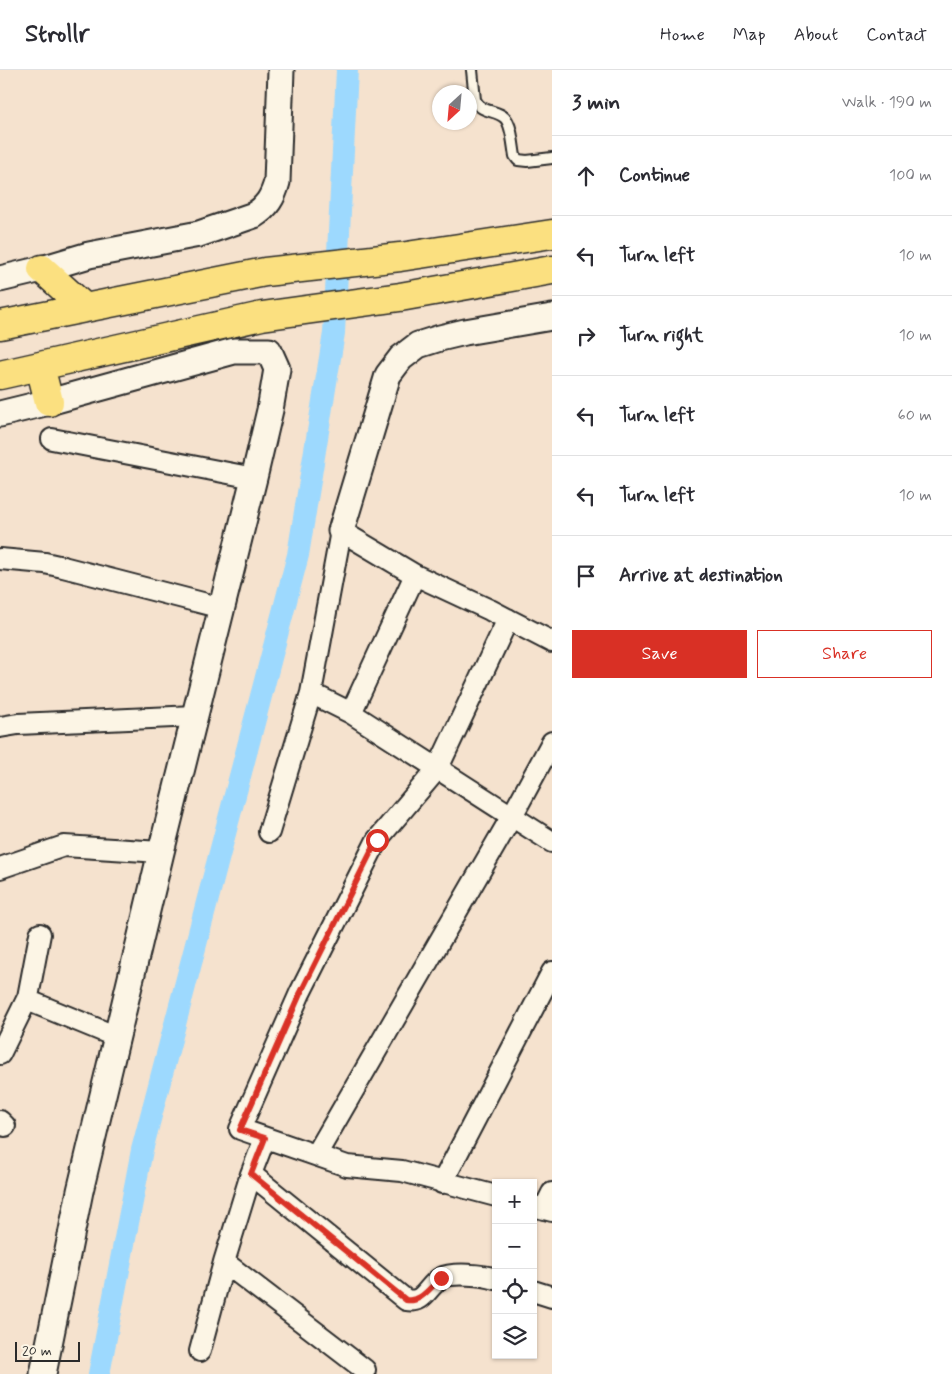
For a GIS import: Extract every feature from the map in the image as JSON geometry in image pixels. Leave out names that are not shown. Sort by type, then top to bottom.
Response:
[{"type":"highway","points":[[0,325],[265,272],[400,257],[552,234]]},
{"type":"highway","points":[[42,270],[85,308]]},
{"type":"highway","points":[[0,375],[262,316],[400,297],[552,270]]},
{"type":"highway","points":[[40,366],[49,402]]},
{"type":"street","points":[[0,279],[42,270],[79,257],[199,234],[254,215],[262,210],[269,203],[274,193],[276,182],[281,70]]},
{"type":"street","points":[[269,832],[311,693],[340,531],[388,375],[401,358],[418,345],[465,332],[552,317]]},
{"type":"street","points":[[0,414],[234,351],[269,351],[276,369],[270,410],[254,478],[161,852],[80,1191],[43,1374]]},
{"type":"street","points":[[52,439],[254,478]]},
{"type":"street","points":[[340,531],[415,575],[552,642]]},
{"type":"street","points":[[0,559],[45,563],[222,608]]},
{"type":"street","points":[[350,713],[415,575]]},
{"type":"street","points":[[492,1195],[402,1171],[347,1166],[240,1130],[300,994],[377,840],[438,768],[508,619]]},
{"type":"street","points":[[311,693],[350,713],[552,842]]},
{"type":"street","points":[[0,727],[18,724],[195,716]]},
{"type":"street","points":[[316,1155],[512,816],[552,742]]},
{"type":"street","points":[[0,868],[64,846],[161,852]]},
{"type":"street","points":[[0,1054],[27,1000],[40,934]]},
{"type":"street","points":[[442,1183],[552,972]]},
{"type":"street","points":[[27,1000],[117,1037]]},
{"type":"street","points":[[200,1351],[224,1262],[251,1174],[265,1138]]},
{"type":"street","points":[[251,1174],[406,1300],[417,1300],[441,1278],[447,1276],[473,1274],[492,1278]]},
{"type":"street","points":[[224,1262],[365,1370]]},
{"type":"street","points":[[537,1292],[552,1297]]},
{"type":"lane","points":[[472,70],[478,104],[481,108],[503,116],[506,119],[509,124],[515,156],[518,160],[527,161],[552,158]]},
{"type":"waterway","points":[[99,1374],[142,1150],[298,555],[334,333],[347,70]]},
{"type":"route","points":[[377,840],[300,994],[240,1130],[265,1138],[251,1174],[406,1300],[412,1301],[422,1297],[441,1278]]}]
